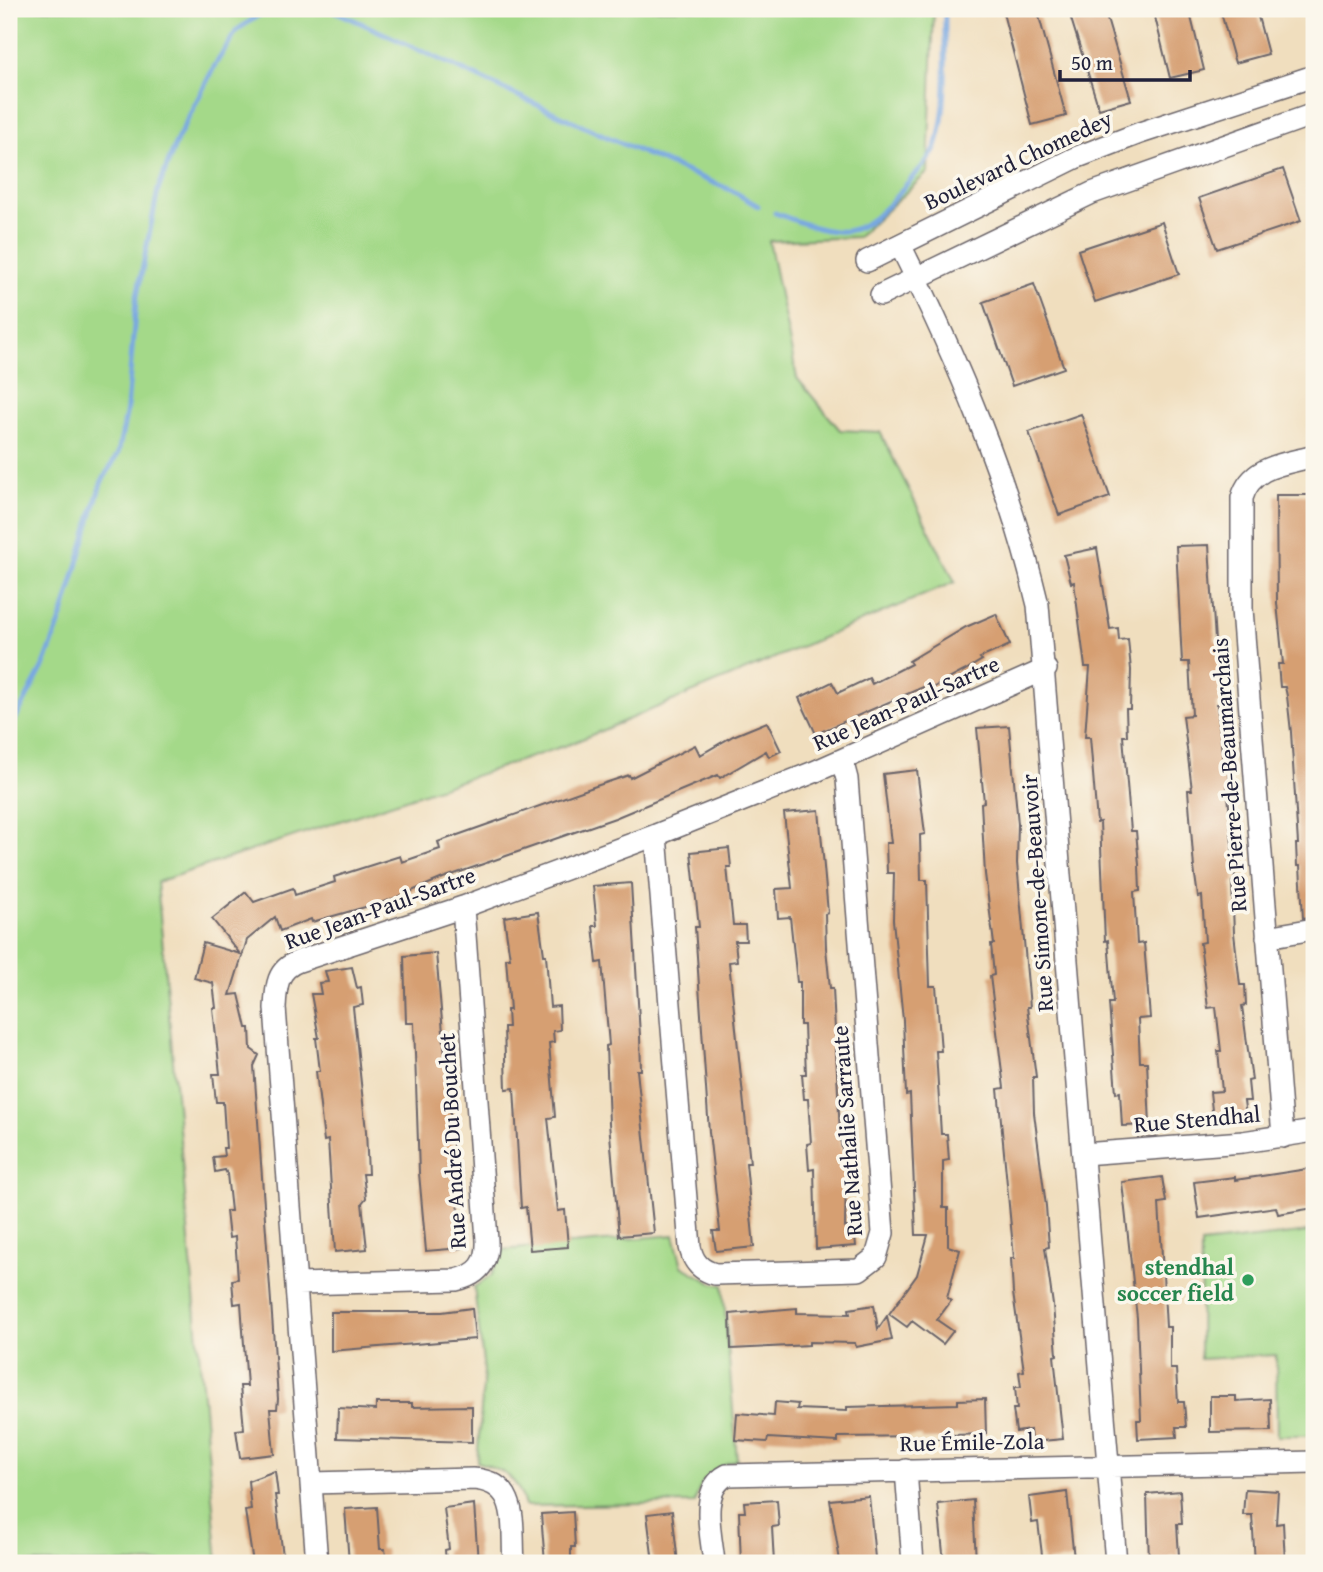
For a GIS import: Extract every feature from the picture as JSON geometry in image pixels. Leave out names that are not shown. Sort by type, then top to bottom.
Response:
[{"type":"street","name":"Boulevard Chomedey","points":[[867,261],[1085,154],[1314,76]]},
{"type":"street","points":[[881,295],[1091,193],[1314,114]]},
{"type":"street","name":"Rue Simone-de-Beauvoir","points":[[900,245],[983,425],[1002,479],[1038,605],[1046,669],[1116,1563]]},
{"type":"street","name":"Rue Pierre-de-Beaumarchais","points":[[1283,1138],[1242,610],[1242,498],[1248,483],[1259,472],[1314,456]]},
{"type":"street","name":"Rue Jean-Paul-Sartre","points":[[317,1563],[275,1008],[279,978],[287,967],[463,907],[656,835],[842,760],[1046,669]]},
{"type":"street","name":"Rue Nathalie Sarraute","points":[[656,835],[688,1233],[694,1261],[699,1268],[715,1274],[859,1270],[876,1257],[883,1233],[847,779],[842,760]]},
{"type":"street","name":"Rue André Du Bouchet","points":[[297,1284],[456,1280],[476,1272],[485,1260],[487,1240],[463,907]]},
{"type":"street","points":[[1267,937],[1314,929]]},
{"type":"street","name":"Rue Stendhal","points":[[1083,1154],[1283,1138],[1314,1131]]},
{"type":"street","name":"Rue Émile-Zola","points":[[714,1563],[710,1499],[718,1481],[727,1475],[1108,1466],[1314,1467]]},
{"type":"street","points":[[906,1469],[913,1563]]},
{"type":"street","points":[[311,1483],[473,1479],[495,1482],[508,1496],[514,1563]]},
{"type":"green space","points":[[9,9],[934,9],[928,172],[858,237],[769,241],[797,378],[840,430],[880,432],[955,582],[570,744],[157,882],[218,1563],[9,1563]]},
{"type":"green space","name":"stendhal soccer field","points":[[1314,1233],[1314,1436],[1277,1436],[1276,1355],[1200,1359],[1201,1244]]},
{"type":"green space","points":[[674,1235],[682,1266],[712,1283],[723,1285],[737,1460],[721,1467],[704,1480],[695,1503],[525,1506],[518,1488],[509,1476],[477,1462],[484,1371],[474,1287],[491,1276],[502,1250]]},
{"type":"building","points":[[1002,9],[1037,9],[1066,116],[1032,125]]},
{"type":"building","points":[[1068,9],[1104,9],[1131,100],[1099,109]]},
{"type":"building","points":[[1153,9],[1189,9],[1204,70],[1170,78]]},
{"type":"building","points":[[1220,9],[1256,9],[1268,54],[1235,63]]},
{"type":"building","points":[[1283,169],[1301,221],[1217,249],[1199,198]]},
{"type":"building","points":[[1162,222],[1179,274],[1095,302],[1078,250]]},
{"type":"building","points":[[1034,284],[1064,368],[1012,386],[983,302]]},
{"type":"building","points":[[1081,414],[1110,497],[1059,515],[1029,432]]},
{"type":"building","points":[[1276,495],[1314,495],[1314,527],[1310,527],[1314,597],[1314,916],[1303,918],[1300,866],[1297,866],[1291,732],[1287,696],[1285,687],[1280,687],[1278,664],[1283,664],[1277,603]]},
{"type":"building","points":[[1209,545],[1215,641],[1221,641],[1221,659],[1217,660],[1220,704],[1217,704],[1223,762],[1228,762],[1230,780],[1227,781],[1235,881],[1232,882],[1234,933],[1240,985],[1245,985],[1246,1005],[1242,1006],[1252,1080],[1248,1081],[1250,1101],[1244,1101],[1246,1115],[1213,1119],[1210,1092],[1222,1091],[1218,1051],[1221,1051],[1216,1007],[1208,1008],[1200,943],[1205,942],[1202,896],[1198,897],[1194,868],[1188,790],[1192,790],[1183,716],[1192,715],[1189,662],[1182,662],[1176,546]]},
{"type":"building","points":[[1097,548],[1110,629],[1118,628],[1119,640],[1128,639],[1131,670],[1130,709],[1126,709],[1127,736],[1123,736],[1131,831],[1136,831],[1139,865],[1140,891],[1134,892],[1137,944],[1144,943],[1150,1018],[1138,1019],[1140,1062],[1147,1062],[1150,1125],[1122,1126],[1120,1092],[1116,1093],[1109,1003],[1113,1003],[1108,940],[1105,941],[1100,822],[1097,823],[1090,737],[1085,737],[1090,667],[1085,667],[1074,582],[1071,583],[1064,555]]},
{"type":"building","points":[[996,614],[1010,645],[980,658],[982,660],[925,692],[923,687],[816,734],[799,698],[832,682],[838,693],[869,678],[872,684],[911,664],[909,661],[966,627]]},
{"type":"building","points":[[767,722],[781,751],[769,757],[766,751],[720,778],[718,775],[615,818],[443,878],[390,900],[312,922],[311,919],[280,931],[275,917],[247,940],[230,995],[239,994],[247,1028],[250,1028],[251,1049],[259,1055],[254,1066],[278,1399],[277,1409],[270,1409],[274,1454],[240,1458],[236,1430],[244,1429],[240,1386],[247,1386],[241,1303],[234,1304],[232,1280],[238,1279],[235,1237],[229,1238],[226,1211],[231,1211],[227,1174],[225,1170],[215,1172],[213,1157],[224,1156],[223,1148],[226,1148],[223,1102],[216,1102],[213,1074],[220,1074],[213,1008],[216,1008],[213,983],[194,978],[203,943],[240,954],[212,919],[246,892],[254,902],[293,888],[295,895],[335,882],[334,877],[400,856],[402,862],[440,849],[438,842],[629,775],[630,778],[695,745],[700,755],[733,736]]},
{"type":"building","points":[[1009,726],[1018,824],[1017,863],[1030,1007],[1027,1007],[1036,1077],[1033,1077],[1034,1113],[1046,1206],[1049,1247],[1045,1248],[1053,1305],[1057,1355],[1054,1356],[1063,1439],[1031,1442],[1030,1430],[1016,1432],[1013,1409],[1017,1409],[1015,1387],[1021,1387],[1019,1372],[1024,1371],[1013,1293],[1011,1258],[1014,1258],[998,1089],[1004,1088],[990,976],[994,975],[991,944],[994,944],[985,874],[981,803],[984,802],[977,728]]},
{"type":"building","points":[[917,770],[925,834],[920,835],[921,880],[927,880],[930,986],[936,986],[941,1051],[936,1051],[941,1134],[947,1134],[949,1160],[943,1161],[943,1208],[948,1208],[948,1246],[960,1250],[947,1298],[951,1301],[937,1320],[953,1331],[943,1344],[912,1321],[907,1327],[889,1314],[917,1275],[928,1235],[916,1235],[910,1094],[906,1095],[903,1020],[893,920],[894,873],[887,873],[886,843],[891,843],[883,774]]},
{"type":"building","points":[[819,810],[828,913],[825,914],[826,948],[830,988],[833,988],[840,1135],[846,1176],[845,1227],[854,1227],[856,1246],[816,1249],[814,1169],[809,1170],[807,1144],[811,1143],[808,1099],[804,1099],[802,1074],[806,1074],[804,1025],[800,1025],[800,982],[797,982],[790,917],[778,918],[776,889],[792,888],[784,813]]},
{"type":"building","points":[[729,848],[731,867],[727,867],[733,925],[745,925],[746,941],[735,941],[737,961],[729,962],[750,1163],[746,1163],[754,1247],[716,1251],[713,1231],[720,1231],[709,1132],[695,927],[699,927],[691,852]]},
{"type":"building","points":[[631,883],[640,1036],[641,1070],[637,1070],[654,1233],[619,1236],[609,1123],[606,1046],[609,1045],[602,962],[597,963],[593,926],[597,926],[593,886]]},
{"type":"building","points":[[538,912],[546,955],[550,1007],[559,1006],[560,1030],[553,1031],[554,1042],[549,1043],[555,1117],[548,1118],[558,1211],[565,1210],[568,1247],[530,1250],[526,1207],[521,1208],[514,1088],[506,1089],[504,1027],[508,1027],[507,1010],[510,1010],[506,958],[510,958],[504,917]]},
{"type":"building","points":[[436,953],[462,1248],[426,1251],[419,1173],[414,1023],[406,1023],[404,956]]},
{"type":"building","points":[[352,967],[357,988],[361,987],[363,1005],[353,1007],[366,1131],[368,1174],[363,1174],[366,1198],[362,1203],[367,1249],[335,1252],[328,1140],[324,1141],[316,1071],[320,1071],[316,1038],[319,1038],[311,994],[321,994],[319,983],[328,982],[325,971]]},
{"type":"building","points":[[1314,1168],[1314,1208],[1278,1214],[1276,1207],[1199,1218],[1194,1182],[1235,1177],[1235,1180]]},
{"type":"building","points":[[1162,1177],[1166,1202],[1159,1203],[1166,1327],[1170,1327],[1170,1369],[1176,1369],[1178,1402],[1184,1402],[1186,1427],[1176,1427],[1177,1437],[1138,1439],[1137,1420],[1141,1420],[1137,1318],[1122,1182]]},
{"type":"building","points":[[874,1305],[878,1329],[887,1316],[892,1340],[856,1347],[855,1343],[809,1342],[809,1345],[731,1349],[730,1314],[797,1308],[797,1313],[850,1314],[849,1309]]},
{"type":"building","points":[[472,1308],[475,1339],[331,1351],[331,1312],[442,1312]]},
{"type":"building","points":[[1210,1396],[1236,1396],[1236,1401],[1270,1399],[1271,1431],[1210,1432]]},
{"type":"building","points":[[985,1399],[986,1434],[952,1435],[952,1439],[922,1439],[922,1436],[838,1437],[838,1442],[768,1438],[767,1442],[735,1440],[737,1413],[774,1416],[775,1402],[798,1404],[797,1409],[847,1411],[847,1407],[958,1404],[958,1400]]},
{"type":"building","points":[[376,1403],[412,1403],[412,1407],[472,1406],[472,1442],[337,1438],[338,1408],[376,1410]]},
{"type":"building","points":[[275,1471],[278,1495],[275,1495],[284,1563],[253,1563],[245,1511],[251,1510],[248,1481]]},
{"type":"building","points":[[1245,1489],[1278,1491],[1276,1524],[1283,1523],[1285,1563],[1255,1563],[1252,1515],[1243,1515]]},
{"type":"building","points":[[1180,1491],[1182,1524],[1177,1524],[1179,1556],[1170,1556],[1171,1563],[1149,1563],[1147,1494]]},
{"type":"building","points":[[1067,1492],[1074,1559],[1043,1563],[1038,1522],[1032,1523],[1029,1497]]},
{"type":"building","points":[[869,1496],[875,1558],[840,1561],[830,1500]]},
{"type":"building","points":[[777,1500],[779,1526],[772,1527],[774,1563],[741,1563],[739,1512],[745,1512],[744,1502]]},
{"type":"building","points":[[973,1500],[976,1563],[944,1563],[938,1504]]},
{"type":"building","points":[[474,1504],[478,1563],[446,1563],[445,1550],[449,1549],[444,1508]]},
{"type":"building","points":[[377,1507],[380,1549],[385,1549],[387,1563],[349,1563],[345,1509]]},
{"type":"building","points":[[672,1511],[678,1563],[653,1563],[647,1514]]},
{"type":"building","points":[[573,1512],[575,1547],[571,1547],[571,1563],[545,1563],[541,1514]]},
{"type":"waterway","points":[[9,731],[45,663],[64,611],[101,483],[118,454],[127,409],[136,301],[158,190],[176,142],[215,65],[237,30],[268,9]]},
{"type":"waterway","points":[[330,9],[731,190],[758,206]]},
{"type":"waterway","points":[[775,213],[817,228],[847,231],[874,218],[923,165],[932,154],[941,128],[945,77],[945,9]]},
{"type":"place","name":"stendhal soccer field","points":[[1248,1280]]}]
